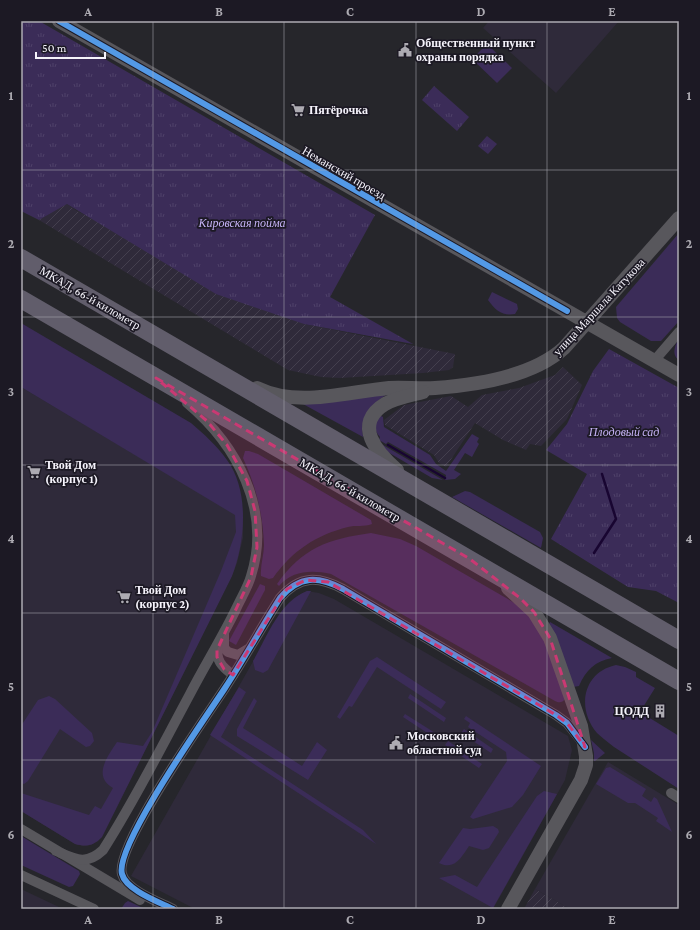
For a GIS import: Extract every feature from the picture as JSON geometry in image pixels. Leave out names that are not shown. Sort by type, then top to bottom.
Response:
[{"type":"highway","name":"МКАД, 66-й километр","points":[[21,258],[679,640]]},
{"type":"highway","name":"МКАД, 66-й километр","points":[[21,299],[679,681]]},
{"type":"street","name":"Неманский проезд","points":[[59,21],[392,213],[679,375]]},
{"type":"street","name":"улица Маршала Катукова","points":[[205,365],[264,392],[282,397],[299,399],[390,388],[434,388],[490,380],[520,373],[538,366],[555,356],[588,323],[679,218]]},
{"type":"street","points":[[654,361],[679,332]]},
{"type":"street","points":[[56,851],[80,860],[88,860],[103,850],[141,785],[221,638],[248,585],[255,559],[257,530],[251,494],[236,459],[218,434],[189,404],[156,378]]},
{"type":"street","name":"улица Маршала Катукова","points":[[421,490],[386,461],[372,443],[369,432],[377,409],[387,403],[434,388]]},
{"type":"street","points":[[470,559],[520,598],[534,612],[544,626],[550,638],[581,726],[585,747],[586,765],[581,780],[508,909]]},
{"type":"street","points":[[173,909],[134,889],[125,882],[122,875],[122,860],[156,794],[233,675],[280,598],[287,589],[306,580],[316,579],[328,582],[556,715],[567,722],[585,747]]},
{"type":"street","points":[[221,638],[224,648],[228,652],[238,655],[249,649]]},
{"type":"street","points":[[221,638],[217,657],[220,664],[233,675]]},
{"type":"street","points":[[21,830],[120,889],[160,909]]},
{"type":"street","points":[[21,875],[94,909]]},
{"type":"street","points":[[62,894],[71,901],[77,909]]},
{"type":"highlighted area","points":[[156,378],[470,559],[520,598],[534,612],[550,638],[585,747],[567,723],[556,715],[328,582],[306,580],[287,589],[233,675],[224,669],[217,657],[217,650],[251,577],[257,547],[255,511],[247,481],[227,445],[207,421]]},
{"type":"shaded area","points":[[489,21],[619,21],[556,93],[483,28]]},
{"type":"shaded area","points":[[67,204],[77,211],[304,324],[455,354],[453,367],[449,370],[423,373],[340,378],[321,377],[288,370],[39,220]]},
{"type":"shaded area","points":[[563,367],[582,385],[567,419],[541,446],[530,444],[526,450],[503,440],[475,423],[446,467],[439,463],[434,455],[385,425],[384,420],[404,405],[451,396],[468,407],[482,395],[519,388],[555,375]]},
{"type":"shaded area","points":[[21,387],[235,514],[243,513],[243,538],[232,576],[102,837],[91,845],[83,846],[75,844],[21,811]]},
{"type":"shaded area","name":"Московский областной суд","points":[[307,591],[319,593],[334,599],[568,736],[572,750],[565,780],[493,909],[195,909],[131,876],[280,614],[294,598]]},
{"type":"shaded area","points":[[608,762],[679,805],[679,909],[570,909],[535,889]]},
{"type":"shaded area","points":[[21,889],[61,908],[62,909],[21,909]]},
{"type":"shaded area","points":[[535,889],[570,909],[524,909]]},
{"type":"green space","name":"Кировская пойма","points":[[21,21],[39,21],[375,215],[330,297],[413,344],[304,324],[216,294],[67,204],[39,220],[21,211]]},
{"type":"green space","points":[[487,44],[512,68],[497,83],[472,59]]},
{"type":"green space","points":[[434,86],[469,117],[457,131],[422,100]]},
{"type":"green space","points":[[487,136],[497,144],[488,154],[478,146]]},
{"type":"green space","points":[[679,233],[679,321],[661,341],[651,341],[620,322],[617,318],[616,307]]},
{"type":"green space","points":[[492,292],[517,304],[518,309],[515,314],[500,312],[494,307],[488,300]]},
{"type":"green space","points":[[21,323],[191,423],[210,440],[227,460],[239,487],[242,502],[243,517],[240,548],[232,576],[102,837],[93,844],[86,845],[75,844],[21,811],[21,793],[89,815],[95,806],[101,809],[113,788],[104,778],[103,772],[106,760],[117,742],[143,746],[152,732],[221,571],[236,532],[235,515],[21,387]]},
{"type":"green space","points":[[679,338],[679,360],[674,353]]},
{"type":"green space","name":"Плодовый сад","points":[[609,349],[679,388],[679,603],[656,591],[628,587],[551,539],[587,474],[546,450],[567,424],[593,371]]},
{"type":"green space","points":[[389,393],[377,401],[368,411],[364,422],[363,437],[303,404]]},
{"type":"green space","points":[[379,415],[383,417],[384,427],[430,455],[436,464],[446,471],[472,434],[479,438],[477,442],[479,444],[472,457],[465,453],[454,470],[461,474],[455,479],[445,480],[446,475],[388,442],[386,444],[379,440],[380,437],[376,432],[375,426]]},
{"type":"green space","points":[[383,445],[443,480],[432,478],[381,448]]},
{"type":"green space","points":[[245,451],[258,454],[371,520],[372,524],[348,527],[325,535],[306,545],[297,552],[280,568],[273,578],[269,579],[261,576],[264,545],[262,523],[255,490],[243,458]]},
{"type":"green space","points":[[465,491],[470,492],[540,532],[543,538],[541,548],[452,497]]},
{"type":"green space","points":[[371,533],[400,539],[416,546],[525,609],[542,627],[565,699],[560,702],[555,701],[331,574],[303,572],[290,577],[279,586],[277,584],[296,562],[317,547],[342,538]]},
{"type":"green space","points":[[260,584],[265,586],[265,590],[236,645],[229,641]]},
{"type":"green space","points":[[307,591],[311,591],[268,670],[263,673],[255,670],[253,661],[275,621],[289,603],[297,596]]},
{"type":"green space","points":[[550,622],[612,658],[596,664],[588,671],[579,686],[573,687],[549,624]]},
{"type":"green space","points":[[377,657],[446,702],[441,709],[377,667],[352,707],[349,706],[340,719],[337,717],[370,661]]},
{"type":"green space","points":[[616,665],[636,672],[636,677],[655,688],[640,712],[679,736],[679,789],[614,747],[597,733],[590,723],[586,713],[585,702],[586,692],[590,683],[596,675],[605,669]]},
{"type":"green space","points":[[239,687],[246,692],[221,737],[363,830],[376,844],[210,735]]},
{"type":"green space","points":[[410,694],[446,718],[444,722],[408,698]]},
{"type":"green space","points":[[49,696],[55,699],[92,733],[94,741],[90,746],[86,747],[60,729],[28,781],[24,784],[21,783],[21,726],[38,700]]},
{"type":"green space","points":[[254,698],[257,701],[243,728],[302,766],[317,742],[327,750],[308,780],[237,736],[237,729]]},
{"type":"green space","points":[[405,714],[440,736],[438,740],[403,717]]},
{"type":"green space","points":[[466,716],[541,766],[523,795],[512,807],[473,819],[470,817],[507,761],[506,752],[468,727],[470,723],[464,719]]},
{"type":"green space","points":[[464,729],[493,749],[491,753],[461,733]]},
{"type":"green space","points":[[591,740],[605,753],[595,761],[594,761]]},
{"type":"green space","points":[[448,741],[482,764],[479,768],[445,745]]},
{"type":"green space","points":[[610,767],[646,789],[642,796],[651,802],[654,797],[657,799],[672,832],[656,821],[658,818],[635,803],[628,803],[596,784],[606,768]]},
{"type":"green space","points":[[544,791],[557,794],[493,908],[439,878],[455,875],[477,887],[537,796]]},
{"type":"green space","points":[[493,826],[498,829],[499,832],[489,848],[483,850],[469,846],[461,858],[454,864],[445,865],[439,863],[463,828],[470,829]]},
{"type":"green space","points":[[21,836],[79,871],[80,874],[73,886],[69,887],[21,865]]},
{"type":"green space","points":[[128,901],[145,909],[121,909]]},
{"type":"waterway","points":[[388,445],[445,478]]},
{"type":"waterway","points":[[594,553],[616,519],[602,474]]},
{"type":"cycle path","points":[[59,21],[567,311]]},
{"type":"cycle path","points":[[173,909],[144,895],[130,885],[122,874],[123,859],[146,811],[163,782],[232,677],[280,598],[287,590],[302,582],[317,580],[343,589],[556,715],[567,723],[585,747]]},
{"type":"place","name":"Общественный пункт охраны порядка","points":[[405,50]]},
{"type":"place","name":"Пятёрочка","points":[[298,110]]},
{"type":"place","name":"Твой Дом (корпус 1)","points":[[34,472]]},
{"type":"place","name":"Твой Дом (корпус 2)","points":[[124,597]]},
{"type":"place","name":"ЦОДД","points":[[660,711]]},
{"type":"place","name":"Московский областной суд","points":[[396,743]]}]
